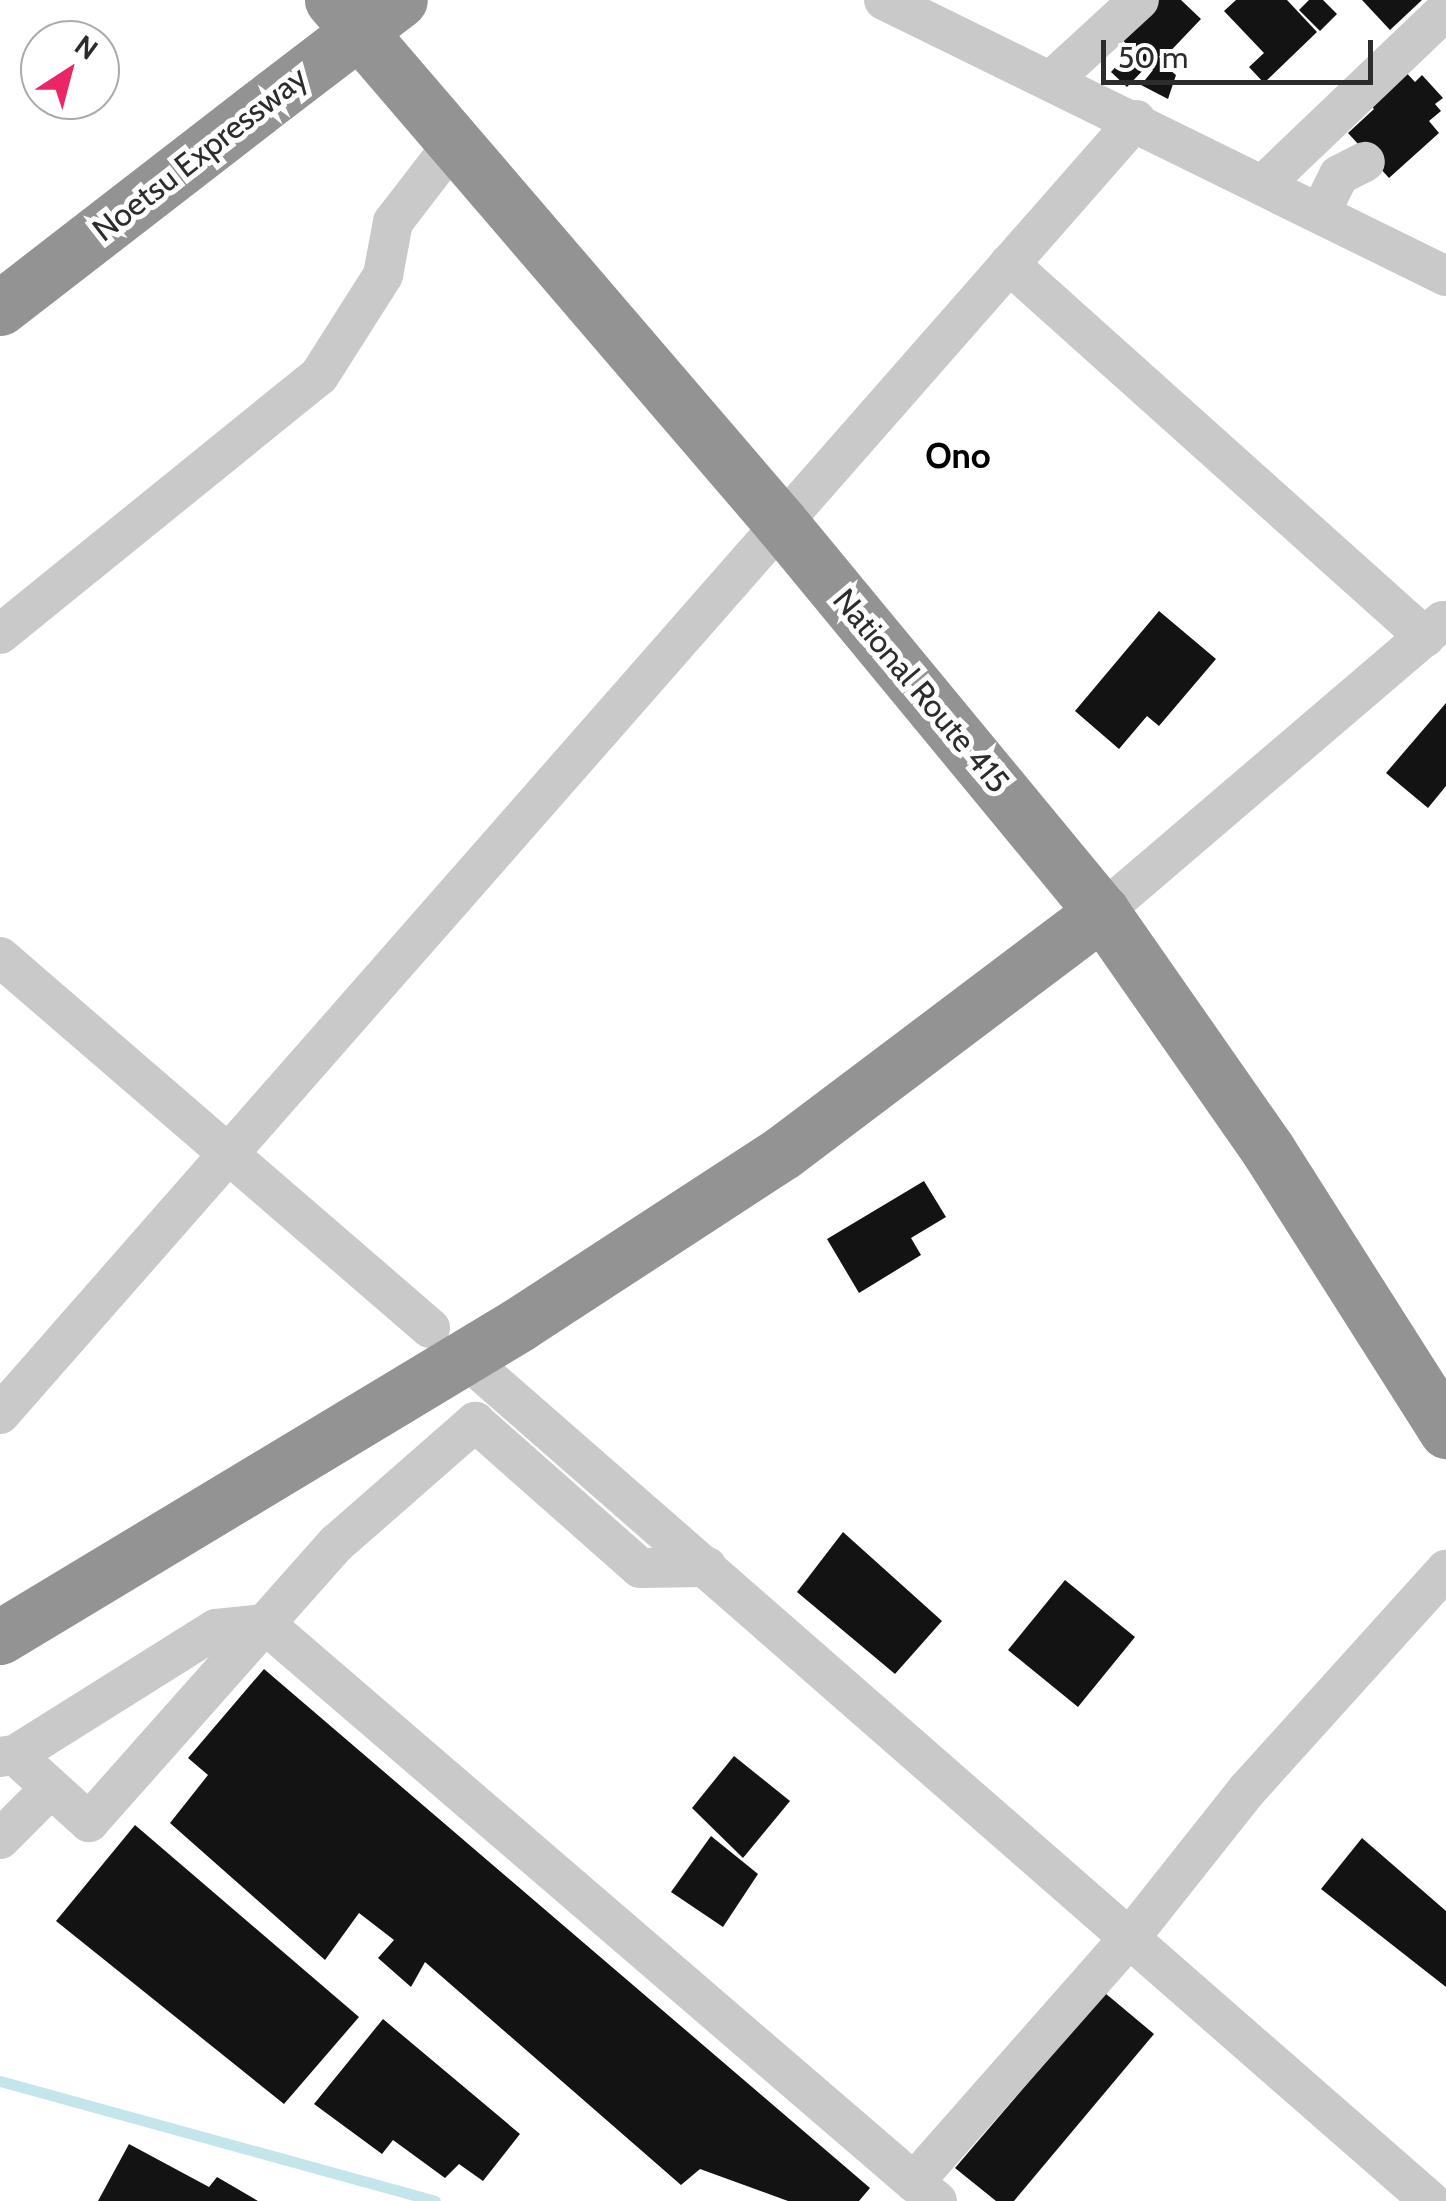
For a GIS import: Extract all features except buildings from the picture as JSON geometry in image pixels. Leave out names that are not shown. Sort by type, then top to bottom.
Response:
[{"type":"highway","name":"National Route 415","points":[[332,0],[780,522],[1102,912],[1268,1150],[1446,1431]]},
{"type":"highway","name":"Noetsu Expressway","points":[[0,308],[250,97],[353,0]]},
{"type":"highway","name":"Noetsu Expressway","points":[[0,270],[250,97],[400,0]]},
{"type":"highway","points":[[0,1638],[518,1325],[782,1153],[1102,912]]},
{"type":"street","points":[[884,0],[1136,120],[1446,276]]},
{"type":"street","points":[[1052,80],[1139,0]]},
{"type":"street","points":[[1264,184],[1446,10]]},
{"type":"street","points":[[0,1414],[229,1158],[780,522],[1136,120]]},
{"type":"street","points":[[0,634],[319,376],[383,275],[393,222],[453,144]]},
{"type":"street","points":[[1321,212],[1339,175],[1365,162]]},
{"type":"street","points":[[1009,264],[1436,627],[1102,912]]},
{"type":"street","points":[[0,957],[430,1328]]},
{"type":"street","points":[[478,1369],[1132,1935],[1430,2201]]},
{"type":"street","points":[[707,1567],[640,1568],[475,1422],[338,1542],[265,1624],[89,1822],[7,1756],[216,1629],[265,1624],[925,2192],[1247,1790],[1446,1570]]},
{"type":"street","points":[[0,1840],[51,1788]]},
{"type":"waterway","points":[[0,2081],[435,2201]]},
{"type":"district","name":"Ono","points":[[958,456]]}]
